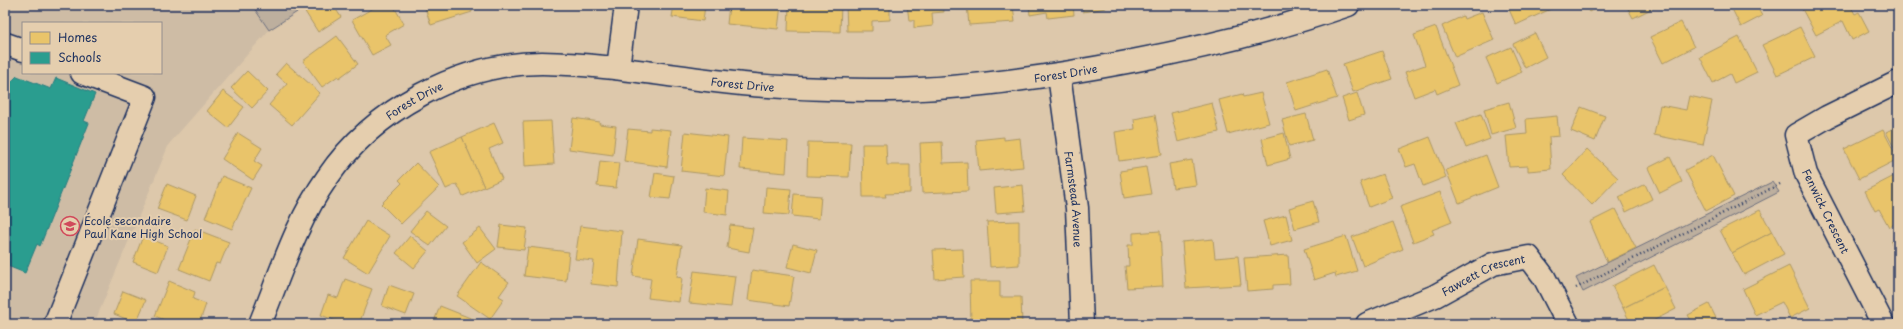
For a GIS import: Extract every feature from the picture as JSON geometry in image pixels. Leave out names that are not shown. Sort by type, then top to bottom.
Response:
[{"type":"street","points":[[618,68],[626,5]]},
{"type":"street","name":"Forest Drive","points":[[260,324],[303,218],[315,196],[344,155],[383,119],[406,103],[431,89],[485,70],[541,63],[618,68],[717,82],[834,90],[947,87],[1059,75],[1197,49],[1255,34],[1348,5]]},
{"type":"street","points":[[55,324],[145,97],[85,74]]},
{"type":"street","name":"Farmstead Avenue","points":[[1059,75],[1077,208],[1082,324]]},
{"type":"street","name":"Fenwick Crescent","points":[[1883,324],[1806,174],[1796,135],[1827,117],[1898,82]]},
{"type":"street","name":"Fawcett Crescent","points":[[1367,324],[1435,296],[1493,264],[1529,257],[1544,277],[1568,324]]},
{"type":"path","points":[[1576,288],[1782,183]]},
{"type":"shaded area","name":"École secondaire Paul Kane High School","points":[[5,5],[252,5],[269,30],[169,144],[94,324],[5,324]]},
{"type":"shaded area","points":[[252,5],[308,5],[269,30]]},
{"type":"shaded area","points":[[1772,182],[1779,192],[1583,292],[1576,278]]},
{"type":"building: Homes","points":[[311,5],[333,5],[341,17],[318,32],[304,10]]},
{"type":"building: Homes","points":[[379,5],[393,5],[404,24],[385,35],[391,45],[372,55],[352,20]]},
{"type":"building: Homes","points":[[424,5],[470,5],[472,12],[431,25]]},
{"type":"building: Homes","points":[[674,5],[705,5],[703,21],[672,17]]},
{"type":"building: Homes","points":[[729,5],[781,5],[778,29],[727,24]]},
{"type":"building: Homes","points":[[789,5],[841,5],[840,32],[788,31]]},
{"type":"building: Homes","points":[[846,5],[890,5],[890,20],[872,21],[872,31],[847,31]]},
{"type":"building: Homes","points":[[907,5],[943,5],[944,12],[932,13],[933,26],[914,28],[914,20],[909,20]]},
{"type":"building: Homes","points":[[967,5],[1013,5],[1015,22],[969,25]]},
{"type":"building: Homes","points":[[1029,5],[1073,5],[1074,15],[1048,18],[1047,12],[1030,15]]},
{"type":"building: Homes","points":[[1082,5],[1105,5],[1106,8],[1083,12]]},
{"type":"building: Homes","points":[[1507,5],[1554,5],[1555,7],[1516,25]]},
{"type":"building: Homes","points":[[1585,5],[1601,5],[1589,12]]},
{"type":"building: Homes","points":[[1626,5],[1654,5],[1655,7],[1633,18]]},
{"type":"building: Homes","points":[[1730,5],[1756,5],[1762,16],[1741,27]]},
{"type":"building: Homes","points":[[1804,5],[1850,5],[1855,14],[1859,12],[1869,31],[1852,40],[1843,21],[1816,35],[1801,7]]},
{"type":"building: Homes","points":[[1482,12],[1494,40],[1455,57],[1442,26],[1463,16],[1464,19]]},
{"type":"building: Homes","points":[[1681,22],[1694,47],[1663,63],[1650,37]]},
{"type":"building: Homes","points":[[1436,27],[1458,85],[1437,94],[1435,89],[1414,97],[1405,72],[1425,65],[1414,35]]},
{"type":"building: Homes","points":[[1800,27],[1815,57],[1777,75],[1762,45]]},
{"type":"building: Homes","points":[[1535,33],[1546,57],[1525,68],[1513,44]]},
{"type":"building: Homes","points":[[337,36],[358,64],[339,78],[338,76],[322,87],[303,61]]},
{"type":"building: Homes","points":[[1739,37],[1757,72],[1734,83],[1730,74],[1713,83],[1700,57]]},
{"type":"building: Homes","points":[[1511,47],[1522,72],[1497,83],[1486,58]]},
{"type":"building: Homes","points":[[1382,51],[1392,79],[1353,92],[1343,64]]},
{"type":"building: Homes","points":[[286,63],[320,93],[292,125],[269,105],[287,84],[276,74]]},
{"type":"building: Homes","points":[[1327,69],[1337,98],[1296,111],[1287,82]]},
{"type":"building: Homes","points":[[247,71],[268,91],[252,108],[231,88]]},
{"type":"building: Homes","points":[[223,91],[244,107],[228,128],[207,111]]},
{"type":"building: Homes","points":[[1261,93],[1269,123],[1228,134],[1219,100],[1242,94],[1243,97]]},
{"type":"building: Homes","points":[[1357,93],[1364,115],[1349,120],[1342,98]]},
{"type":"building: Homes","points":[[1689,96],[1712,101],[1703,145],[1654,135],[1660,105],[1686,110]]},
{"type":"building: Homes","points":[[1509,102],[1516,128],[1491,135],[1484,109]]},
{"type":"building: Homes","points":[[1212,103],[1219,132],[1178,142],[1171,113]]},
{"type":"building: Homes","points":[[1581,107],[1605,116],[1595,141],[1571,131]]},
{"type":"building: Homes","points":[[1306,114],[1313,140],[1289,146],[1282,120]]},
{"type":"building: Homes","points":[[1481,114],[1490,139],[1466,148],[1456,123]]},
{"type":"building: Homes","points":[[1155,115],[1162,155],[1119,161],[1115,132],[1135,129],[1134,119]]},
{"type":"building: Homes","points":[[1557,116],[1559,136],[1549,137],[1551,169],[1528,171],[1528,166],[1509,167],[1506,136],[1527,134],[1526,119]]},
{"type":"building: Homes","points":[[573,118],[616,126],[613,155],[569,149]]},
{"type":"building: Homes","points":[[551,121],[554,164],[525,166],[523,122]]},
{"type":"building: Homes","points":[[494,123],[503,143],[489,149],[502,179],[484,187],[462,137]]},
{"type":"building: Homes","points":[[1898,126],[1898,155],[1886,132]]},
{"type":"building: Homes","points":[[650,128],[671,130],[667,167],[624,161],[628,129],[650,131]]},
{"type":"building: Homes","points":[[1883,130],[1898,159],[1859,179],[1844,149]]},
{"type":"building: Homes","points":[[685,132],[728,137],[724,176],[681,171]]},
{"type":"building: Homes","points":[[238,133],[262,148],[254,161],[262,166],[253,180],[222,159]]},
{"type":"building: Homes","points":[[1284,133],[1290,159],[1268,165],[1262,139]]},
{"type":"building: Homes","points":[[462,137],[484,187],[463,196],[457,184],[446,189],[429,152]]},
{"type":"building: Homes","points":[[1004,137],[1004,140],[1020,138],[1023,167],[979,171],[976,140]]},
{"type":"building: Homes","points":[[1430,137],[1446,177],[1423,186],[1415,164],[1406,167],[1399,149]]},
{"type":"building: Homes","points":[[742,138],[788,141],[786,173],[740,169]]},
{"type":"building: Homes","points":[[808,142],[851,143],[849,177],[807,176]]},
{"type":"building: Homes","points":[[942,142],[943,163],[967,162],[968,191],[922,193],[920,143]]},
{"type":"building: Homes","points":[[862,144],[886,144],[887,165],[910,165],[910,193],[885,194],[886,197],[863,197]]},
{"type":"building: Homes","points":[[1587,149],[1618,178],[1592,205],[1563,175]]},
{"type":"building: Homes","points":[[1486,155],[1498,187],[1459,203],[1446,170]]},
{"type":"building: Homes","points":[[1713,155],[1734,196],[1706,211],[1685,170]]},
{"type":"building: Homes","points":[[1670,157],[1682,182],[1660,193],[1648,168]]},
{"type":"building: Homes","points":[[1192,160],[1196,185],[1173,188],[1169,164]]},
{"type":"building: Homes","points":[[600,161],[619,163],[616,188],[597,186]]},
{"type":"building: Homes","points":[[416,163],[439,187],[401,224],[381,204],[402,183],[399,180]]},
{"type":"building: Homes","points":[[1146,167],[1151,194],[1124,198],[1120,171]]},
{"type":"building: Homes","points":[[655,173],[674,176],[670,199],[651,197]]},
{"type":"building: Homes","points":[[1383,174],[1392,198],[1369,207],[1360,182]]},
{"type":"building: Homes","points":[[1898,174],[1898,222],[1889,227],[1879,209],[1875,211],[1865,191]]},
{"type":"building: Homes","points":[[222,176],[251,188],[232,229],[205,218]]},
{"type":"building: Homes","points":[[167,184],[196,196],[187,220],[157,209]]},
{"type":"building: Homes","points":[[1645,184],[1652,199],[1626,212],[1619,197]]},
{"type":"building: Homes","points":[[1023,185],[1025,211],[996,213],[994,188]]},
{"type":"building: Homes","points":[[766,187],[791,189],[789,215],[764,213]]},
{"type":"building: Homes","points":[[705,188],[729,191],[727,215],[703,212]]},
{"type":"building: Homes","points":[[1440,192],[1452,222],[1432,230],[1434,234],[1413,242],[1400,207]]},
{"type":"building: Homes","points":[[794,194],[821,196],[819,219],[792,216]]},
{"type":"building: Homes","points":[[1313,201],[1319,222],[1295,229],[1289,208]]},
{"type":"building: Homes","points":[[1616,209],[1636,248],[1607,262],[1590,222]]},
{"type":"building: Homes","points":[[1760,210],[1772,232],[1732,253],[1720,230]]},
{"type":"building: Homes","points":[[426,211],[446,226],[430,246],[410,231]]},
{"type":"building: Homes","points":[[1286,215],[1292,240],[1270,246],[1263,221]]},
{"type":"building: Homes","points":[[366,221],[390,236],[368,273],[344,258]]},
{"type":"building: Homes","points":[[1019,221],[1019,265],[990,267],[987,222]]},
{"type":"building: Homes","points":[[1393,222],[1403,249],[1363,266],[1352,237]]},
{"type":"building: Homes","points":[[501,225],[527,228],[524,250],[498,247]]},
{"type":"building: Homes","points":[[730,225],[753,228],[749,252],[727,248]]},
{"type":"building: Homes","points":[[580,226],[622,231],[618,287],[591,284],[594,261],[575,259]]},
{"type":"building: Homes","points":[[480,228],[496,249],[477,263],[462,242]]},
{"type":"building: Homes","points":[[195,229],[229,242],[220,264],[216,263],[209,281],[179,269]]},
{"type":"building: Homes","points":[[1160,231],[1163,286],[1127,288],[1125,266],[1129,266],[1128,245],[1133,245],[1133,233]]},
{"type":"building: Homes","points":[[1772,232],[1784,254],[1744,275],[1732,253]]},
{"type":"building: Homes","points":[[143,236],[168,246],[158,272],[133,262]]},
{"type":"building: Homes","points":[[410,236],[428,251],[414,268],[396,253]]},
{"type":"building: Homes","points":[[1346,236],[1357,271],[1336,277],[1335,273],[1314,280],[1304,249]]},
{"type":"building: Homes","points":[[1898,238],[1898,254],[1891,242]]},
{"type":"building: Homes","points":[[638,239],[682,245],[677,277],[682,278],[679,302],[648,298],[651,279],[633,276]]},
{"type":"building: Homes","points":[[1213,239],[1215,258],[1238,256],[1241,285],[1186,288],[1182,242]]},
{"type":"building: Homes","points":[[793,244],[817,250],[811,273],[787,267]]},
{"type":"building: Homes","points":[[528,247],[569,252],[566,281],[524,276]]},
{"type":"building: Homes","points":[[963,249],[964,277],[935,279],[933,250]]},
{"type":"building: Homes","points":[[1288,255],[1290,284],[1273,285],[1273,289],[1247,291],[1244,258]]},
{"type":"building: Homes","points":[[481,262],[509,282],[499,296],[504,299],[490,319],[457,296]]},
{"type":"building: Homes","points":[[1654,265],[1665,287],[1623,308],[1612,286]]},
{"type":"building: Homes","points":[[1789,266],[1810,308],[1790,318],[1782,302],[1755,315],[1743,289]]},
{"type":"building: Homes","points":[[752,270],[794,276],[789,306],[748,300]]},
{"type":"building: Homes","points":[[694,271],[735,276],[731,307],[689,303]]},
{"type":"building: Homes","points":[[345,279],[372,289],[359,324],[344,324],[321,315],[328,295],[338,298]]},
{"type":"building: Homes","points":[[169,281],[195,292],[193,299],[206,304],[199,324],[190,324],[184,321],[183,324],[174,324],[155,316]]},
{"type":"building: Homes","points":[[970,281],[1000,281],[1000,297],[1021,297],[1022,324],[971,324]]},
{"type":"building: Homes","points":[[389,285],[414,294],[406,315],[382,306]]},
{"type":"building: Homes","points":[[1665,287],[1676,309],[1647,324],[1631,324],[1623,308]]},
{"type":"building: Homes","points":[[123,291],[146,300],[136,323],[114,314]]},
{"type":"building: Homes","points":[[1709,304],[1717,320],[1709,324],[1693,324],[1688,315]]},
{"type":"building: Homes","points":[[440,306],[478,321],[477,324],[433,324]]},
{"type":"building: Schools","points":[[5,76],[11,82],[17,76],[51,89],[56,78],[95,94],[84,121],[89,123],[40,246],[37,244],[25,273],[5,265]]},
{"type":"place","name":"École secondaire Paul Kane High School","points":[[70,226]]}]
